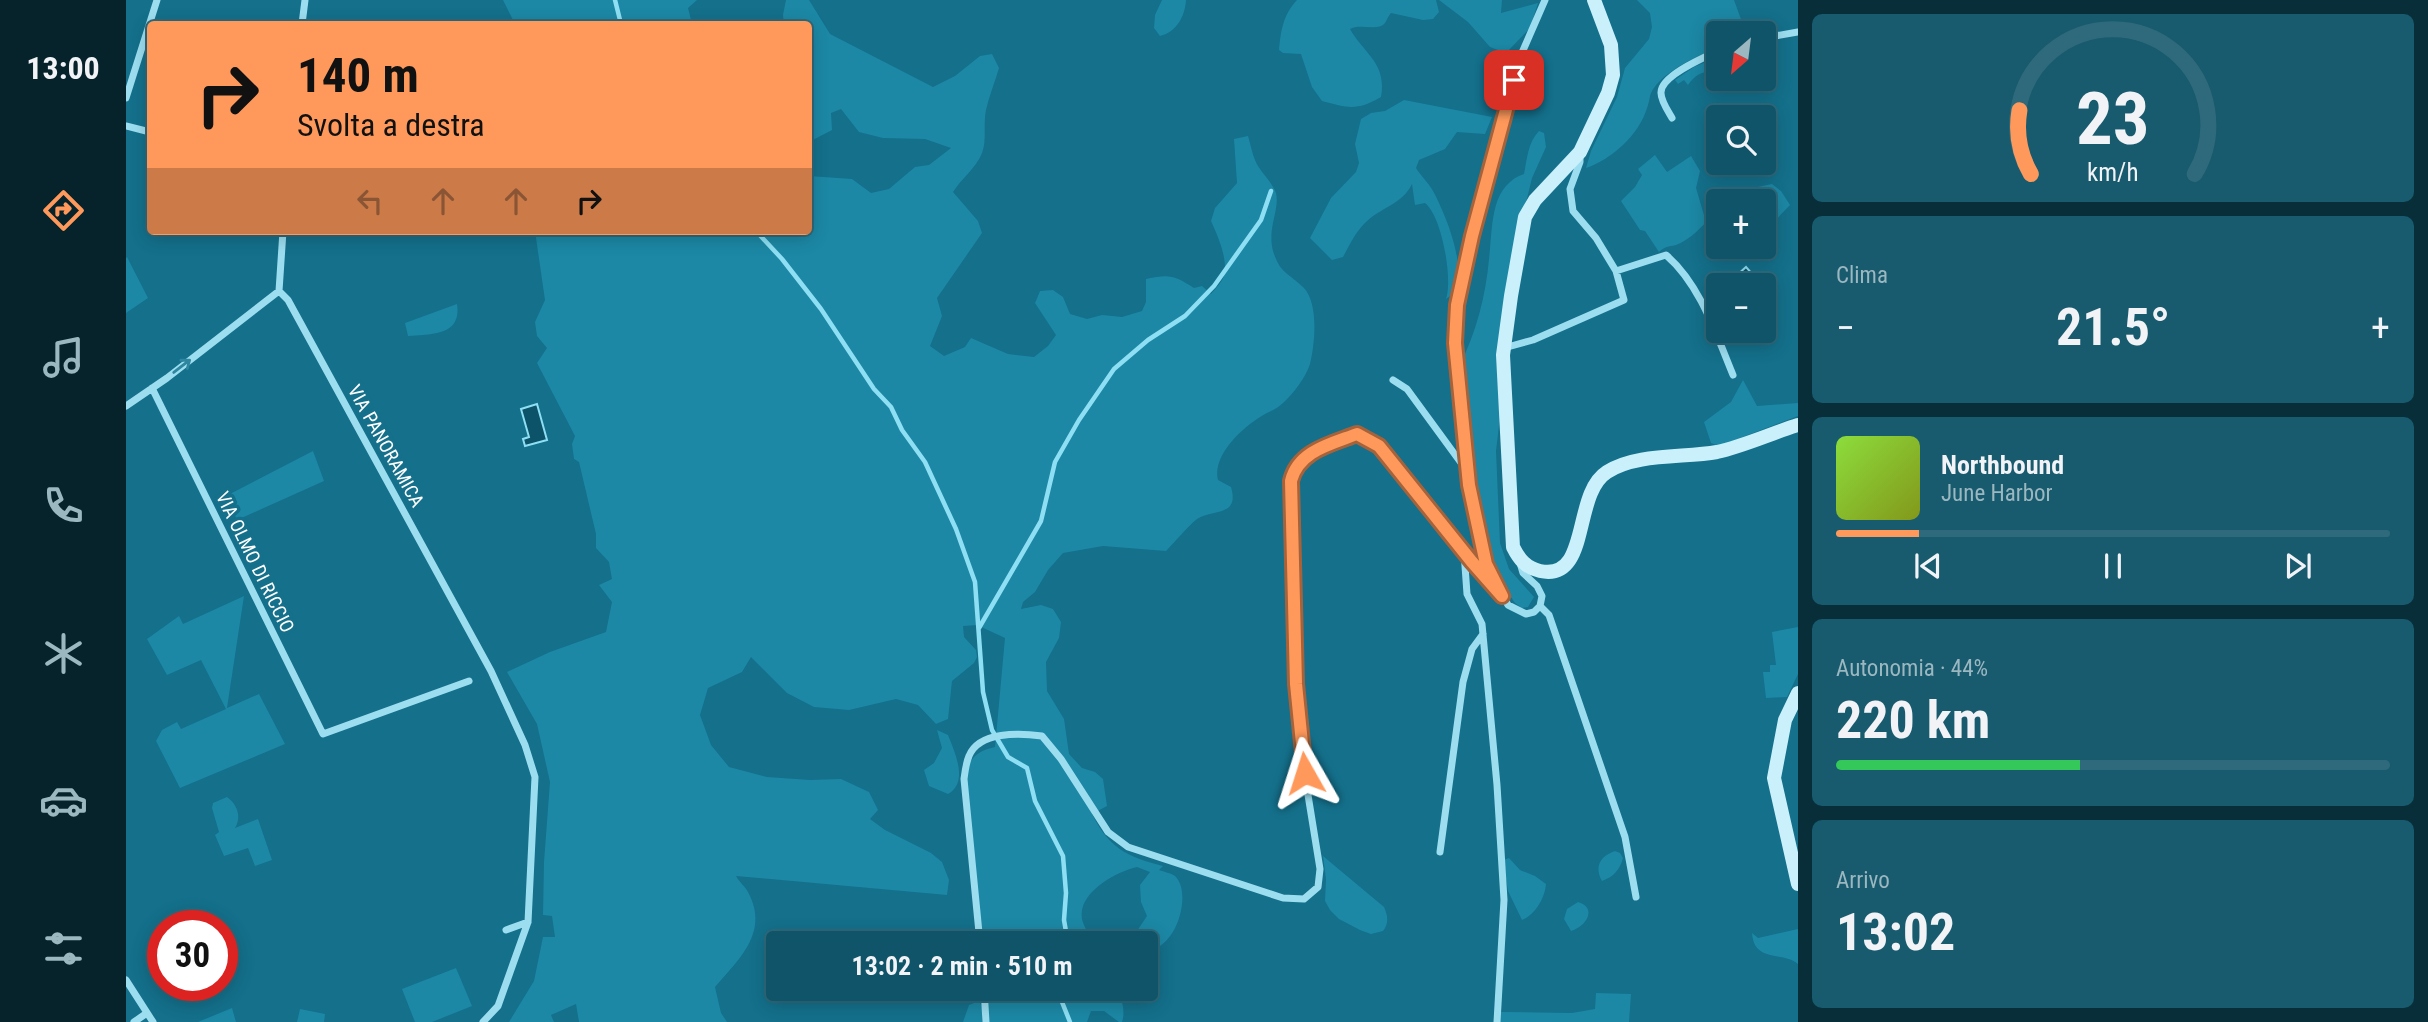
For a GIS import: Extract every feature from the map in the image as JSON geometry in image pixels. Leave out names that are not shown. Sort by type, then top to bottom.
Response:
[{"type":"street","points":[[150,21],[157,0]]},
{"type":"street","points":[[302,21],[305,0]]},
{"type":"street","points":[[1545,0],[1521,55],[1472,236],[1457,305],[1455,343],[1468,474],[1486,564],[1508,605],[1526,614],[1535,612],[1540,606],[1542,596],[1537,586],[1523,573],[1513,547],[1504,348],[1525,217],[1535,200],[1580,152],[1605,102],[1613,75],[1611,45],[1594,0]]},
{"type":"street","points":[[126,98],[147,32]]},
{"type":"street","points":[[1776,36],[1798,32]]},
{"type":"street","points":[[1672,118],[1660,95],[1662,86],[1675,73],[1706,57]]},
{"type":"street","points":[[126,126],[147,131]]},
{"type":"street","points":[[1504,348],[1533,340],[1624,300],[1616,271],[1597,238],[1573,211],[1570,189],[1580,162],[1580,152]]},
{"type":"street","points":[[126,406],[279,290],[284,235]]},
{"type":"street","points":[[1616,271],[1666,255],[1673,261],[1706,311],[1733,374]]},
{"type":"street","name":"VIA PANORAMICA","points":[[279,290],[295,312],[491,671],[525,745],[536,777],[528,922]]},
{"type":"street","points":[[1393,380],[1406,389],[1468,474]]},
{"type":"street","name":"VIA OLMO DI RICCIO","points":[[152,388],[323,734],[469,681]]},
{"type":"street","points":[[1519,559],[1533,570],[1545,573],[1562,569],[1573,557],[1586,503],[1595,484],[1606,472],[1631,462],[1718,452],[1798,425]]},
{"type":"street","points":[[980,931],[964,779],[969,754],[984,739],[1025,734],[1042,736],[1061,759],[1108,832],[1128,847],[1283,898],[1304,900],[1318,887],[1320,869],[1308,795],[1296,684],[1291,481],[1294,467],[1317,449],[1357,434],[1379,446],[1502,596]]},
{"type":"street","points":[[1464,552],[1467,594],[1482,624],[1497,785],[1504,900],[1497,1022]]},
{"type":"street","points":[[1540,606],[1549,615],[1625,837],[1636,897]]},
{"type":"street","points":[[1440,852],[1463,682],[1472,649],[1483,634]]},
{"type":"street","points":[[1798,693],[1785,720],[1774,778],[1798,884]]},
{"type":"street","points":[[506,930],[528,922]]},
{"type":"street","points":[[483,1022],[498,1006],[528,922]]},
{"type":"street","points":[[126,980],[153,1022]]},
{"type":"street","points":[[985,1001],[986,1022]]},
{"type":"street","points":[[134,1022],[147,1013]]},
{"type":"shaded area","points":[[503,0],[697,0],[688,8],[691,21],[514,21]]},
{"type":"shaded area","points":[[786,0],[809,0],[830,34],[933,87],[955,76],[980,56],[992,54],[999,68],[986,110],[982,153],[953,192],[978,221],[982,233],[937,298],[942,316],[930,346],[944,356],[965,347],[971,338],[1008,354],[1034,357],[1048,346],[1056,335],[1035,303],[1040,291],[1053,290],[1063,297],[1070,314],[1087,319],[1102,315],[1122,317],[1142,311],[1146,302],[1146,279],[1154,277],[1176,278],[1194,288],[1202,286],[1211,294],[1223,278],[1225,262],[1211,221],[1215,208],[1237,183],[1234,139],[1248,136],[1256,163],[1275,190],[1277,199],[1272,235],[1273,251],[1281,268],[1303,287],[1312,303],[1313,346],[1308,369],[1291,395],[1245,429],[1230,444],[1219,462],[1218,480],[1231,487],[1232,503],[1228,508],[1197,519],[1166,551],[1103,546],[1063,553],[1048,570],[1035,592],[1023,602],[1021,609],[1041,605],[1053,609],[1061,622],[1059,638],[1046,662],[1047,691],[1064,719],[1069,754],[1082,768],[1095,772],[1103,779],[1107,806],[1092,814],[1098,826],[1112,843],[1129,855],[1163,866],[1159,870],[1175,876],[1180,884],[1182,907],[1173,932],[1158,947],[1158,931],[1137,931],[1147,916],[1141,902],[1140,885],[1150,872],[1137,867],[1107,880],[1089,895],[1082,914],[1088,931],[979,931],[966,771],[977,754],[995,747],[1005,638],[977,625],[963,626],[964,637],[976,650],[977,657],[974,663],[952,681],[948,719],[936,724],[918,705],[896,699],[849,710],[814,707],[787,693],[751,657],[742,672],[708,688],[700,715],[711,745],[729,767],[767,777],[841,779],[869,792],[878,810],[870,819],[942,862],[949,880],[947,895],[736,876],[749,894],[755,921],[748,945],[715,987],[721,1013],[727,1022],[579,1022],[576,1004],[551,1015],[554,1022],[509,1022],[534,981],[543,937],[555,937],[552,916],[543,915],[550,782],[537,724],[507,672],[550,652],[606,632],[612,602],[599,585],[612,579],[609,562],[596,548],[596,534],[579,462],[574,459],[572,444],[575,436],[537,363],[547,348],[537,336],[535,322],[545,300],[536,235],[812,235],[812,176],[852,179],[871,193],[889,189],[915,167],[929,165],[951,148],[925,139],[883,138],[859,132],[841,109],[831,113],[832,130],[812,140],[812,21],[784,21]]},
{"type":"shaded area","points":[[1162,0],[1186,0],[1179,22],[1171,31],[1160,36],[1154,28],[1155,15]]},
{"type":"shaded area","points":[[1297,0],[1436,0],[1439,12],[1433,19],[1423,20],[1391,13],[1382,26],[1350,29],[1378,67],[1382,85],[1381,97],[1365,105],[1346,107],[1322,101],[1312,87],[1301,54],[1283,53],[1279,50],[1284,23]]},
{"type":"shaded area","points":[[1439,0],[1502,0],[1501,13],[1538,3],[1530,28],[1506,53],[1490,47],[1468,22]]},
{"type":"shaded area","points":[[1637,0],[1734,0],[1742,21],[1706,21],[1706,53],[1666,75],[1652,90],[1638,128],[1615,152],[1586,168],[1591,151],[1617,97],[1625,68],[1649,39],[1652,27],[1650,13]]},
{"type":"shaded area","points":[[1706,62],[1706,72],[1688,85],[1684,80],[1678,84],[1675,80]]},
{"type":"shaded area","points":[[1404,100],[1492,117],[1485,134],[1457,132],[1445,149],[1419,160],[1416,168],[1438,201],[1455,247],[1458,278],[1454,290],[1446,299],[1447,264],[1441,234],[1431,210],[1425,203],[1415,205],[1412,184],[1397,201],[1364,224],[1343,257],[1332,260],[1310,238],[1331,198],[1356,172],[1359,163],[1355,144],[1361,119],[1371,113],[1385,111]]},
{"type":"shaded area","points":[[1539,131],[1544,133],[1546,147],[1532,178],[1525,207],[1496,451],[1500,543],[1509,569],[1534,597],[1528,607],[1522,608],[1515,603],[1492,570],[1472,481],[1460,364],[1471,340],[1483,300],[1496,205],[1506,186],[1524,174],[1530,145]]},
{"type":"shaded area","points":[[1655,155],[1667,172],[1691,156],[1700,171],[1696,188],[1706,222],[1684,241],[1659,252],[1621,201],[1642,175],[1638,169]]},
{"type":"shaded area","points":[[1772,184],[1781,191],[1790,205],[1776,220],[1776,189],[1757,189]]},
{"type":"shaded area","points":[[126,258],[148,298],[126,313]]},
{"type":"shaded area","points":[[1746,267],[1751,273],[1739,273]]},
{"type":"shaded area","points":[[457,304],[455,322],[450,328],[435,333],[408,336],[405,323]]},
{"type":"shaded area","points":[[1743,380],[1757,406],[1798,403],[1798,416],[1719,446],[1711,443],[1704,422],[1731,402]]},
{"type":"shaded area","points":[[537,404],[547,440],[525,446],[523,439],[529,437],[521,409]]},
{"type":"shaded area","points":[[313,451],[324,481],[237,520],[226,496]]},
{"type":"shaded area","points":[[244,596],[227,708],[259,694],[285,744],[180,788],[156,741],[162,730],[177,722],[181,729],[226,709],[201,660],[167,675],[147,639],[179,616],[183,624]]},
{"type":"shaded area","points":[[1798,627],[1798,674],[1787,697],[1766,698],[1763,672],[1770,672],[1770,665],[1776,665],[1772,632]]},
{"type":"shaded area","points":[[937,730],[948,735],[958,767],[958,782],[948,794],[929,786],[924,770],[934,763],[942,748]]},
{"type":"shaded area","points":[[227,797],[237,811],[235,828],[258,819],[272,860],[255,866],[248,848],[224,856],[215,835],[219,832],[212,808],[213,803]]},
{"type":"shaded area","points":[[1615,851],[1620,853],[1622,862],[1616,873],[1602,881],[1600,863]]},
{"type":"shaded area","points":[[1323,856],[1384,907],[1387,919],[1383,931],[1371,934],[1360,930],[1339,919],[1330,910],[1325,901]]},
{"type":"shaded area","points":[[1509,858],[1520,870],[1546,884],[1538,905],[1522,920],[1508,891],[1503,860]]},
{"type":"shaded area","points":[[1578,902],[1584,905],[1589,913],[1581,926],[1571,931],[1564,919],[1567,909]]},
{"type":"shaded area","points":[[1798,929],[1798,964],[1763,953],[1754,942],[1752,933],[1758,938]]},
{"type":"shaded area","points":[[456,968],[472,1006],[432,1022],[415,1022],[402,989]]},
{"type":"shaded area","points":[[1596,993],[1631,994],[1629,1022],[1499,1022],[1500,1012],[1572,1013],[1595,1009]]},
{"type":"shaded area","points":[[979,1001],[982,1006],[982,1022],[963,1022],[969,1005]]},
{"type":"shaded area","points":[[986,1001],[1121,1001],[1123,1009],[1122,1022],[1104,1011],[1091,1011],[1087,1022],[987,1022]]},
{"type":"shaded area","points":[[232,1008],[236,1022],[198,1022]]},
{"type":"shaded area","points":[[300,1009],[325,1014],[324,1022],[297,1022]]},
{"type":"waterway","points":[[615,0],[620,21]]},
{"type":"waterway","points":[[979,628],[1041,521],[1055,462],[1079,420],[1114,369],[1148,340],[1185,316],[1214,286],[1261,220],[1271,191]]},
{"type":"waterway","points":[[760,235],[821,309],[874,389],[891,407],[902,430],[925,462],[956,529],[975,582],[983,692],[992,730],[1008,757],[1027,768],[1035,801],[1063,856],[1066,931]]},
{"type":"waterway","points":[[1062,1001],[1070,1022]]},
{"type":"route","points":[[1305,773],[1296,684],[1291,481],[1294,467],[1317,449],[1357,434],[1379,446],[1502,596],[1486,564],[1469,485],[1455,343],[1457,305],[1472,236],[1514,80]]}]
